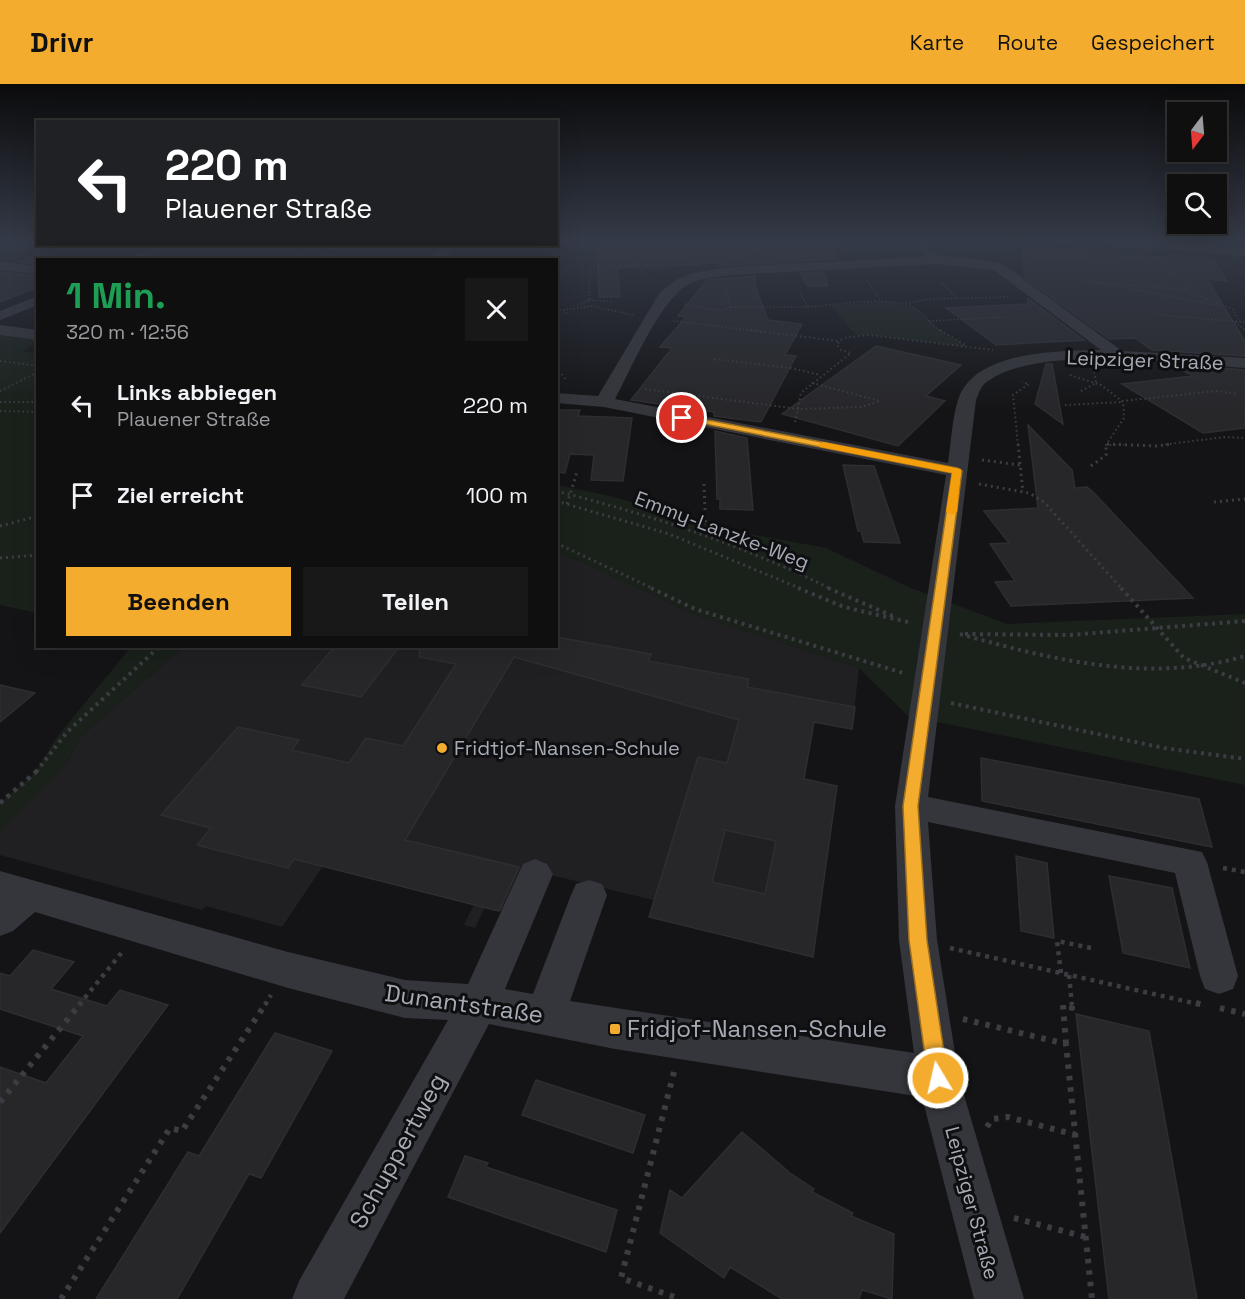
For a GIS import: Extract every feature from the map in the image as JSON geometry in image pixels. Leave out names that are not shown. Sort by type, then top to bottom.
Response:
[{"type":"street","points":[[604,402],[663,299]]},
{"type":"street","points":[[1042,299],[1118,355]]},
{"type":"street","points":[[0,316],[36,301]]},
{"type":"street","points":[[0,330],[36,334]]},
{"type":"street","name":"Leipziger Straße","points":[[999,1299],[938,1078],[918,940],[911,806],[968,400],[975,383],[983,376],[998,368],[1027,361],[1118,355],[1245,363]]},
{"type":"street","points":[[558,398],[604,402],[958,469]]},
{"type":"street","points":[[911,806],[1190,862],[1219,976]]},
{"type":"street","name":"Schuppertweg","points":[[317,1299],[479,1003],[536,874]]},
{"type":"street","points":[[0,920],[14,891]]},
{"type":"street","name":"Dunantstraße","points":[[14,891],[141,930],[405,999],[479,1003],[683,1039],[938,1078]]},
{"type":"street","points":[[545,1016],[589,895]]},
{"type":"path","points":[[666,299],[720,311],[731,307],[808,307],[882,302],[902,304],[914,308],[928,321],[968,347]]},
{"type":"path","points":[[729,299],[731,307]]},
{"type":"path","points":[[803,299],[808,307]]},
{"type":"path","points":[[880,299],[882,302]]},
{"type":"path","points":[[902,304],[910,301],[945,299]]},
{"type":"path","points":[[1182,299],[1233,309]]},
{"type":"path","points":[[1204,299],[1233,309],[1240,322]]},
{"type":"path","points":[[558,310],[589,300],[612,302]]},
{"type":"path","points":[[570,308],[600,306],[651,318],[839,342],[848,337],[869,335],[1008,352],[1027,361],[1096,383],[1122,401],[1124,418],[1106,445],[1106,455],[1091,466]]},
{"type":"path","points":[[563,310],[568,315]]},
{"type":"path","points":[[1159,315],[1245,322]]},
{"type":"path","points":[[928,321],[1004,317]]},
{"type":"path","points":[[1234,322],[1245,330]]},
{"type":"path","points":[[790,438],[801,393],[851,353],[841,350],[837,345],[839,342]]},
{"type":"path","points":[[1093,355],[1096,383]]},
{"type":"path","points":[[714,359],[791,368],[821,376]]},
{"type":"path","points":[[0,362],[36,366]]},
{"type":"path","points":[[0,391],[36,373]]},
{"type":"path","points":[[614,384],[798,409],[812,406],[868,408],[881,401],[811,383]]},
{"type":"path","points":[[1081,391],[1096,383]]},
{"type":"path","points":[[1065,405],[1217,391],[1238,394]]},
{"type":"path","points":[[1013,395],[1023,492]]},
{"type":"path","points":[[0,402],[36,402]]},
{"type":"path","points":[[0,411],[36,412]]},
{"type":"path","points":[[1106,445],[1156,446],[1225,437],[1245,438]]},
{"type":"path","points":[[958,469],[1020,465]]},
{"type":"path","points":[[958,469],[1023,492],[1029,492],[1044,502],[1184,658],[1245,683]]},
{"type":"path","points":[[558,502],[567,504],[572,495],[577,472]]},
{"type":"path","points":[[704,484],[706,535]]},
{"type":"path","name":"Emmy-Lanzke-Weg","points":[[558,492],[620,507],[706,535],[783,565],[842,595],[906,622],[844,607],[669,534],[567,504]]},
{"type":"path","points":[[1214,502],[1245,499]]},
{"type":"path","points":[[0,526],[36,517]]},
{"type":"path","points":[[558,544],[695,609],[927,689],[1101,736],[1164,748],[1245,759]]},
{"type":"path","points":[[0,558],[36,555]]},
{"type":"path","points":[[958,633],[1000,636],[1245,621]]},
{"type":"path","points":[[958,633],[998,645],[1126,668],[1169,668],[1232,662],[1245,656]]},
{"type":"path","points":[[0,803],[36,772],[67,732],[158,648]]},
{"type":"path","points":[[0,1102],[141,930]]},
{"type":"path","points":[[918,940],[1245,1014]]},
{"type":"path","points":[[1061,973],[1058,941],[1091,948]]},
{"type":"path","points":[[61,1299],[170,1128],[182,1131],[288,970]]},
{"type":"path","points":[[1069,975],[1072,1008],[1063,1005],[1092,1299]]},
{"type":"path","points":[[928,1010],[1066,1044]]},
{"type":"path","points":[[680,1299],[621,1278],[683,1039]]},
{"type":"path","points":[[962,1163],[992,1119],[1008,1116],[1076,1135]]},
{"type":"path","points":[[974,1208],[1086,1237]]},
{"type":"shaded area","points":[[888,302],[914,308],[939,330],[968,347],[856,335],[830,305]]},
{"type":"shaded area","points":[[0,333],[34,337],[35,344],[22,351],[36,353],[36,613],[0,605]]},
{"type":"shaded area","points":[[558,485],[610,496],[744,533],[826,548],[911,588],[1007,624],[1245,614],[1245,785],[908,716],[859,668],[693,614],[583,562],[558,553]]},
{"type":"shaded area","name":"Fridtjof-Nansen-Schule","points":[[558,553],[583,562],[693,614],[859,668],[852,729],[814,722],[804,778],[837,786],[813,957],[649,917],[653,900],[526,869],[506,912],[485,907],[475,928],[464,925],[474,904],[323,866],[282,927],[206,906],[202,910],[0,855],[0,830],[67,763],[79,738],[182,648],[558,648]]},
{"type":"shaded area","points":[[130,648],[182,648],[79,738],[67,763],[0,830],[0,803],[36,772],[57,737]]},
{"type":"building","points":[[692,299],[760,299],[768,320],[802,324],[785,355],[796,356],[761,422],[714,416],[714,412],[631,400],[672,348],[660,347],[686,317],[678,316]]},
{"type":"building","points":[[1029,299],[1084,340],[996,345],[946,308],[1028,304]]},
{"type":"building","points":[[1054,299],[1219,299],[1245,341],[1245,356],[1152,350],[1135,338],[1109,339]]},
{"type":"building","points":[[876,346],[961,365],[926,396],[945,401],[898,446],[782,414]]},
{"type":"building","points":[[1046,364],[1052,364],[1063,424],[1035,404]]},
{"type":"building","points":[[1171,364],[1245,370],[1245,428],[1203,433],[1122,384],[1193,376]]},
{"type":"building","points":[[558,410],[580,410],[578,416],[632,418],[623,481],[591,480],[594,455],[570,454],[565,473],[558,472]]},
{"type":"building","points":[[1028,425],[1072,470],[1075,488],[1087,487],[1093,492],[1193,598],[1011,606],[995,582],[1015,581],[990,544],[1009,543],[984,511],[1038,508]]},
{"type":"building","points":[[715,431],[747,438],[753,510],[720,509],[720,499],[717,499]]},
{"type":"building","points":[[843,465],[874,466],[900,543],[864,542],[861,531],[858,531]]},
{"type":"building","points":[[558,637],[651,654],[648,661],[749,679],[747,687],[855,707],[852,729],[814,722],[804,779],[837,786],[813,957],[649,917],[698,757],[727,763],[739,720],[514,657],[405,840],[519,867],[499,911],[294,859],[288,868],[197,845],[211,828],[161,815],[238,727],[299,740],[292,750],[349,763],[366,738],[403,746],[456,664],[419,657],[420,648],[558,648]],"holes":[[[725,830],[776,841],[765,894],[712,882]]]},
{"type":"building","points":[[333,648],[398,648],[361,697],[302,685]]},
{"type":"building","points":[[0,685],[35,693],[0,722]]},
{"type":"building","points":[[981,758],[1199,799],[1212,847],[982,801]]},
{"type":"building","points":[[1016,856],[1047,863],[1054,938],[1021,931]]},
{"type":"building","points":[[1109,876],[1172,888],[1190,968],[1123,953]]},
{"type":"building","points":[[33,950],[74,962],[51,989],[107,1006],[120,990],[168,1005],[0,1233],[0,1067],[46,1083],[83,1036],[0,1009],[0,973],[10,976]]},
{"type":"building","points":[[1076,1014],[1149,1031],[1197,1299],[1109,1299]]},
{"type":"building","points":[[275,1033],[332,1051],[261,1178],[249,1174],[177,1299],[96,1299],[188,1152],[199,1156]]},
{"type":"building","points":[[536,1080],[645,1115],[633,1153],[522,1115]]},
{"type":"building","points":[[742,1132],[790,1173],[814,1189],[812,1192],[853,1213],[851,1216],[894,1234],[892,1299],[862,1290],[859,1299],[782,1299],[730,1267],[724,1278],[660,1233],[670,1190],[682,1198]]},
{"type":"building","points":[[465,1156],[488,1163],[486,1167],[617,1210],[606,1252],[448,1197]]},
{"type":"slow traffic","points":[[823,445],[957,471],[952,512]]},
{"type":"place","name":"Fridtjof-Nansen-Schule","points":[[442,748]]},
{"type":"place","name":"Fridjof-Nansen-Schule","points":[[615,1029]]},
{"type":"route","points":[[682,418],[957,471],[911,806],[918,940],[938,1078]]}]
